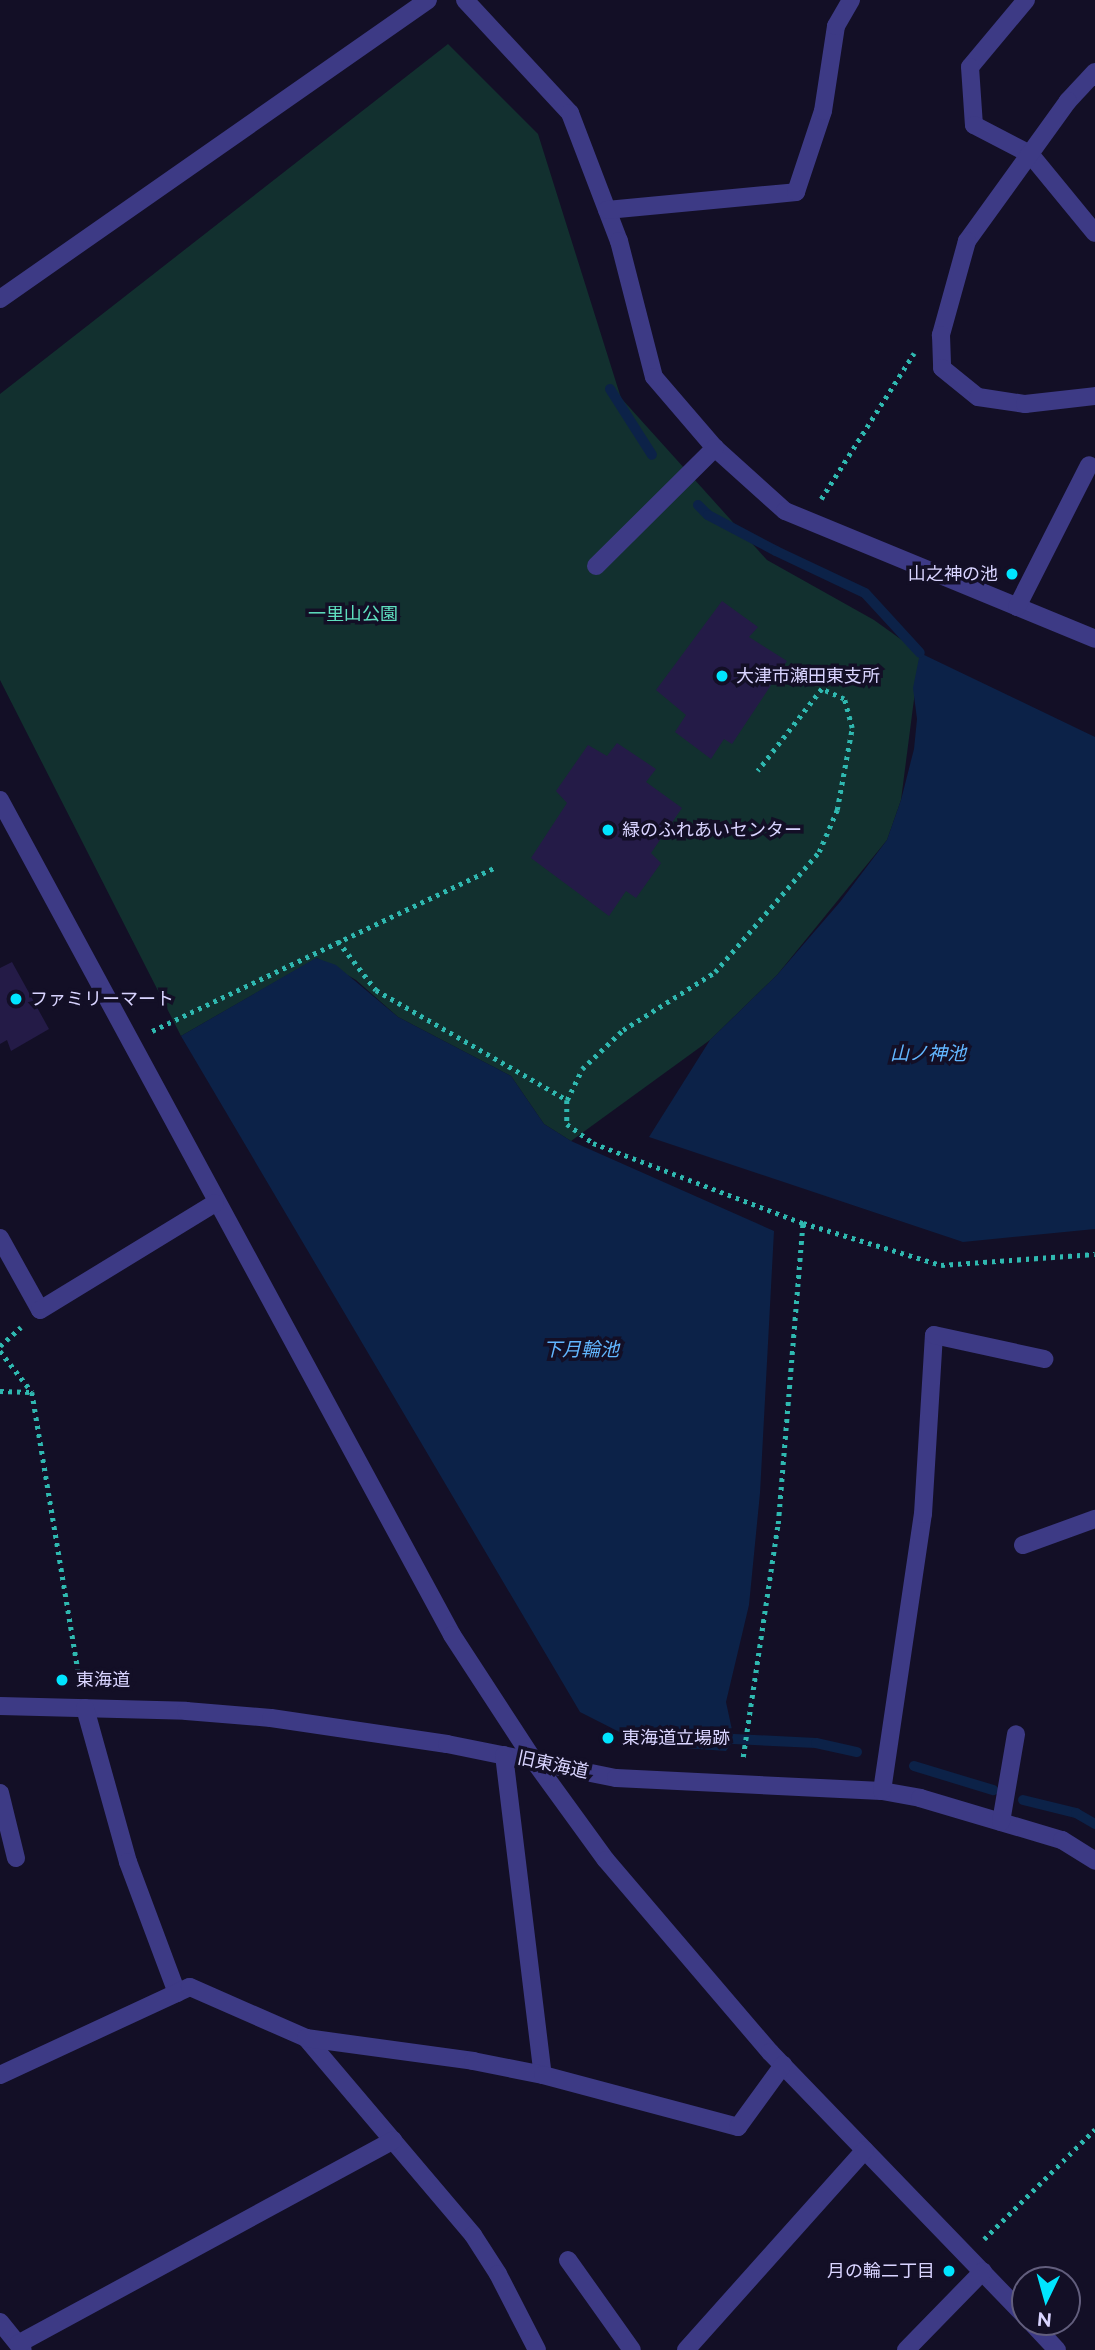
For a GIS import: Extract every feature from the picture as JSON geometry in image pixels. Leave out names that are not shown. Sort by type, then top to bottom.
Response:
[{"type":"street","points":[[0,299],[428,0]]},
{"type":"street","points":[[465,0],[570,113],[619,241],[654,377],[715,448],[785,511],[1095,639]]},
{"type":"street","points":[[607,210],[796,192],[823,111],[836,26],[852,0]]},
{"type":"street","points":[[1026,0],[970,67],[974,125],[1030,153],[1095,233]]},
{"type":"street","points":[[1095,72],[1068,101],[967,241],[941,335],[942,368],[978,397],[1025,404],[1095,396]]},
{"type":"street","points":[[596,566],[715,448]]},
{"type":"street","points":[[1017,607],[1089,465]]},
{"type":"street","points":[[0,800],[215,1203],[452,1635],[534,1761],[606,1860],[783,2065],[1011,2301]]},
{"type":"street","points":[[0,1238],[40,1310],[215,1203]]},
{"type":"street","points":[[882,1791],[923,1514],[934,1335],[1044,1359]]},
{"type":"street","points":[[1023,1545],[1095,1519]]},
{"type":"street","name":"旧東海道","points":[[0,1706],[271,1718],[504,1755],[616,1779],[882,1791],[920,1798],[1062,1840],[1095,1861]]},
{"type":"street","points":[[85,1708],[128,1862],[177,1993]]},
{"type":"street","points":[[1001,1822],[1016,1734]]},
{"type":"street","points":[[504,1755],[543,2075]]},
{"type":"street","points":[[0,1793],[16,1858]]},
{"type":"street","points":[[0,2076],[190,1987],[306,2038],[473,2061],[543,2075],[738,2127],[783,2065]]},
{"type":"street","points":[[306,2038],[473,2235],[498,2274],[537,2350]]},
{"type":"street","points":[[0,2322],[21,2347],[393,2140]]},
{"type":"street","points":[[686,2350],[865,2150]]},
{"type":"street","points":[[568,2260],[632,2350]]},
{"type":"street","points":[[906,2350],[983,2271]]},
{"type":"street","points":[[1044,2336],[1057,2350]]},
{"type":"path","points":[[807,520],[928,332],[941,335]]},
{"type":"path","points":[[758,771],[822,689],[844,699],[852,728],[836,810],[818,852],[715,972],[623,1030],[582,1069],[567,1100],[567,1124],[593,1143],[803,1223],[941,1265],[1095,1254]]},
{"type":"path","points":[[129,1041],[496,867]]},
{"type":"path","points":[[338,941],[376,990],[567,1100]]},
{"type":"path","points":[[742,1763],[778,1524],[803,1223]]},
{"type":"path","points":[[0,1351],[32,1392],[85,1708]]},
{"type":"path","points":[[0,1391],[32,1392]]},
{"type":"path","points":[[967,2255],[1095,2129]]},
{"type":"green space","name":"一里山公園","points":[[448,44],[538,134],[621,398],[767,560],[874,620],[920,653],[901,800],[887,840],[777,975],[710,1040],[571,1141],[544,1124],[511,1076],[398,1017],[356,980],[317,958],[181,1036],[0,680],[0,394]]},
{"type":"water","name":"山ノ神池","points":[[920,653],[1095,737],[1095,1229],[963,1242],[649,1137],[710,1040],[777,975],[840,902],[887,840],[914,749],[917,719],[913,688]]},
{"type":"water","name":"下月輪池","points":[[316,958],[336,965],[398,1017],[511,1076],[544,1124],[571,1141],[774,1231],[760,1493],[749,1605],[726,1702],[734,1739],[726,1751],[645,1745],[580,1712],[181,1036]]},
{"type":"building","name":"大津市瀬田東支所","points":[[722,601],[758,627],[749,637],[787,661],[732,744],[724,739],[711,759],[675,732],[686,715],[656,690]]},
{"type":"building","name":"緑のふれあいセンター","points":[[617,743],[656,769],[646,782],[682,808],[651,853],[661,863],[636,898],[626,891],[609,916],[531,858],[567,803],[556,791],[588,745],[607,756]]},
{"type":"building","name":"ファミリーマート","points":[[12,962],[49,1029],[11,1051],[7,1040],[0,1044],[0,968]]},
{"type":"waterway","points":[[610,389],[652,455]]},
{"type":"waterway","points":[[698,505],[708,515],[776,551],[865,593],[920,653]]},
{"type":"waterway","points":[[734,1739],[816,1743],[857,1752]]},
{"type":"waterway","points":[[914,1766],[993,1790]]},
{"type":"waterway","points":[[1023,1800],[1076,1813],[1095,1824]]},
{"type":"place","name":"山之神の池","points":[[1012,574]]},
{"type":"place","name":"大津市瀬田東支所","points":[[722,676]]},
{"type":"place","name":"緑のふれあいセンター","points":[[608,830]]},
{"type":"place","name":"ファミリーマート","points":[[16,999]]},
{"type":"place","name":"東海道","points":[[62,1680]]},
{"type":"place","name":"東海道立場跡","points":[[608,1738]]},
{"type":"place","name":"月の輪二丁目","points":[[949,2271]]}]
